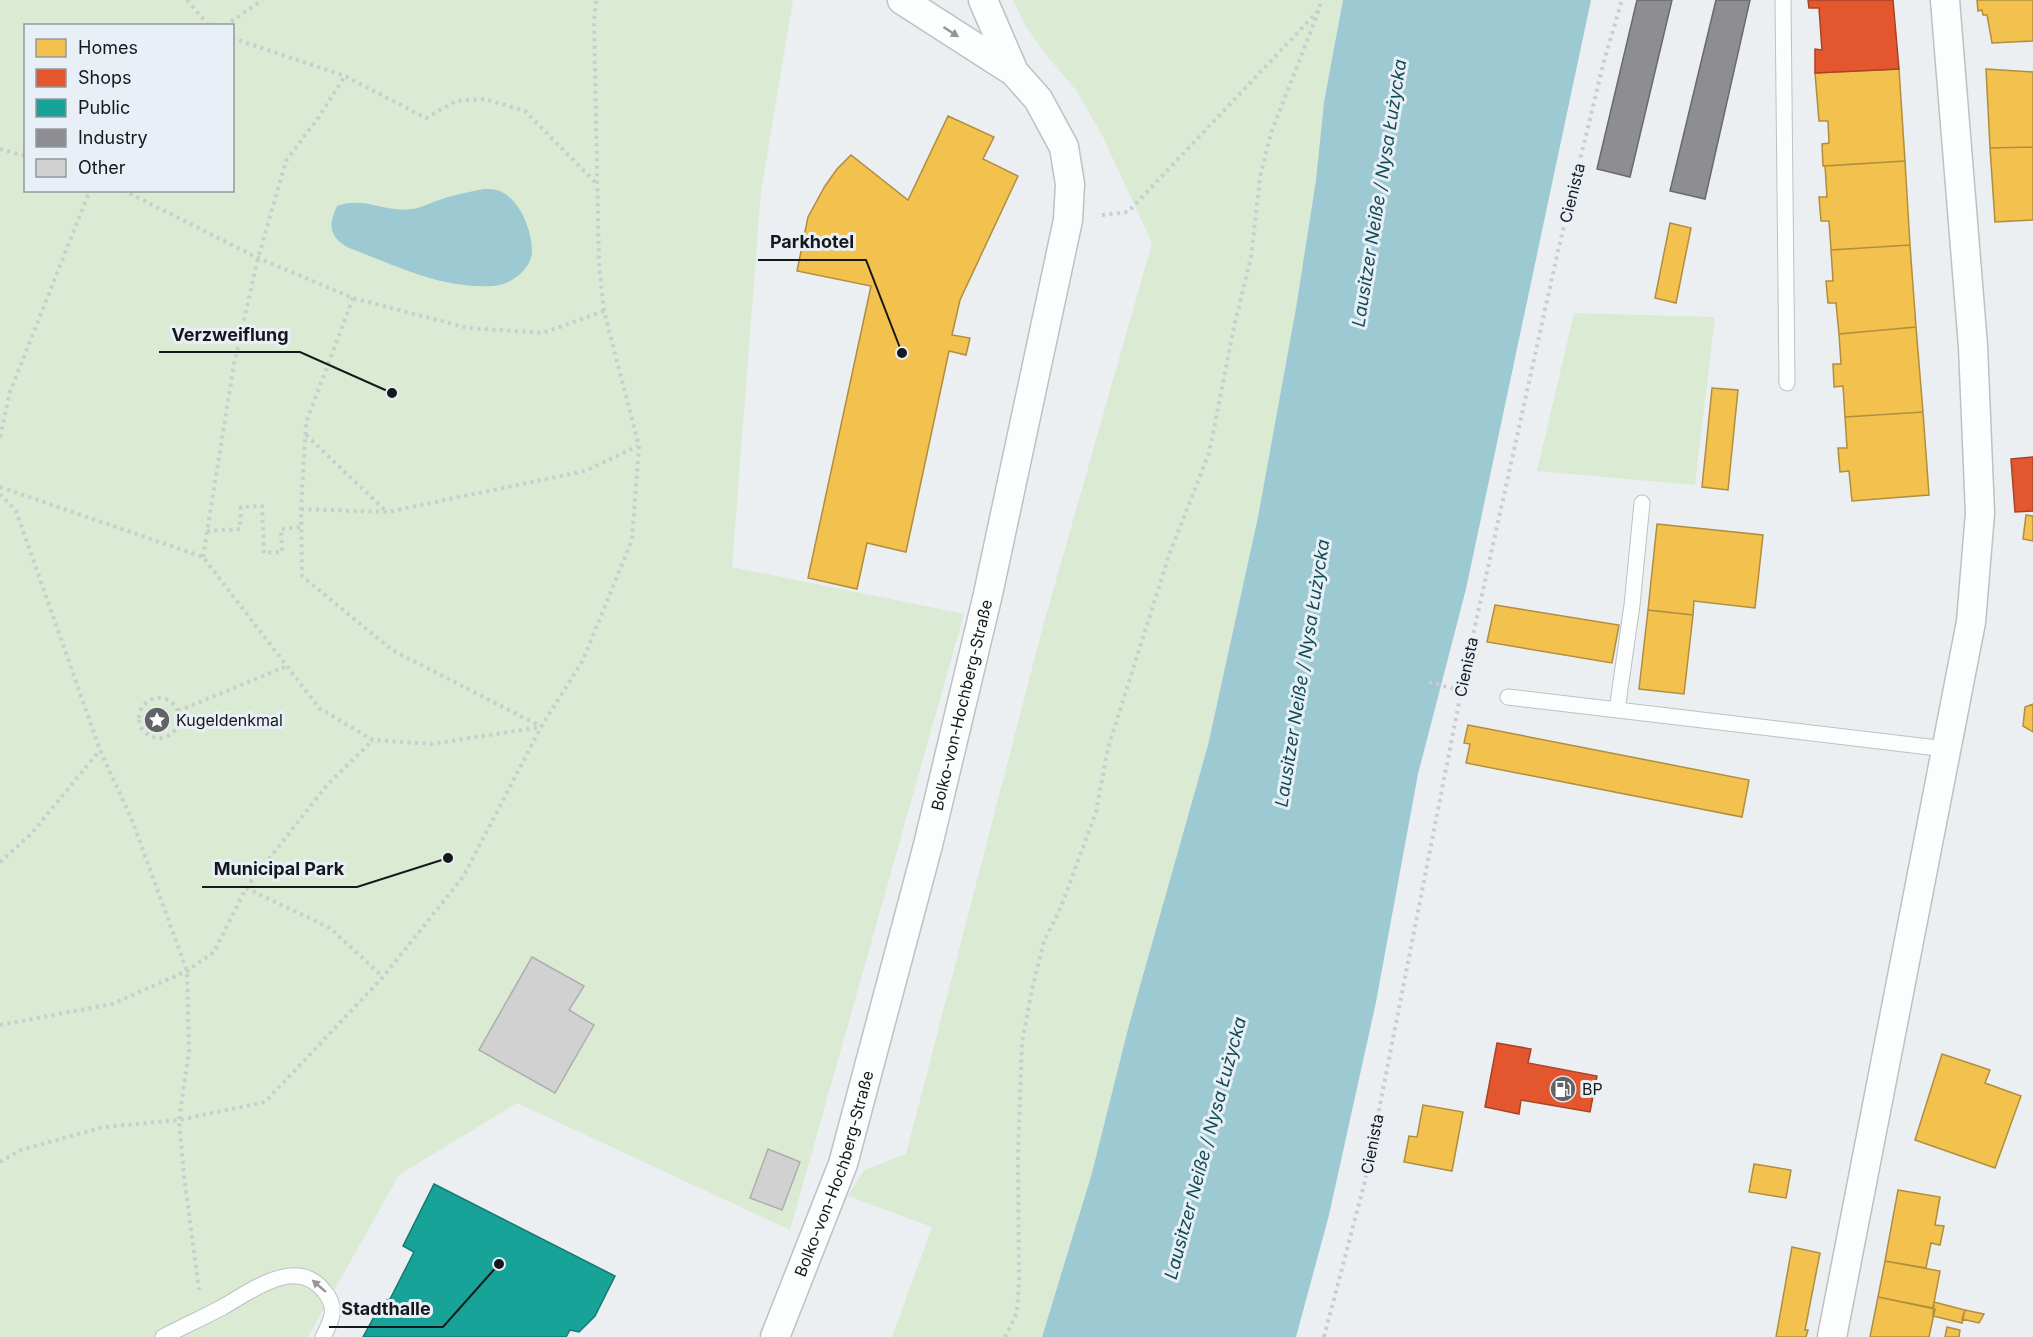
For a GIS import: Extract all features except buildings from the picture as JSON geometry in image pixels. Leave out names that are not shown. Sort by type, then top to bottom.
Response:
[{"type":"street","points":[[902,0],[1014,72]]},
{"type":"street","points":[[983,0],[1014,72]]},
{"type":"street","points":[[1832,1337],[1971,622],[1980,513],[1973,346],[1945,0]]},
{"type":"street","name":"Bolko-von-Hochberg-Straße","points":[[775,1337],[843,1164],[928,845],[988,594],[1068,220],[1070,184],[1064,147],[1038,99],[1014,72]]},
{"type":"lane","points":[[1784,0],[1787,383]]},
{"type":"lane","points":[[1617,710],[1632,605],[1642,503]]},
{"type":"lane","points":[[1508,697],[1946,749]]},
{"type":"lane","points":[[163,1337],[263,1284],[284,1276],[295,1275],[313,1280],[321,1286],[331,1301],[334,1310],[332,1322],[324,1337]]},
{"type":"path","points":[[187,0],[207,24]]},
{"type":"path","points":[[228,24],[262,0]]},
{"type":"path","points":[[0,1162],[21,1150],[103,1127],[179,1120],[265,1102],[383,977],[463,877],[541,727],[583,660],[632,540],[639,446],[604,311],[599,265],[594,20],[596,0]]},
{"type":"path","points":[[1005,1337],[1017,1313],[1018,1154],[1022,1042],[1031,994],[1044,941],[1061,907],[1096,812],[1108,748],[1169,555],[1209,453],[1234,327],[1251,257],[1260,177],[1271,133],[1321,0]]},
{"type":"path","name":"Cienista","points":[[1324,1337],[1365,1181],[1461,691],[1558,251],[1604,61],[1622,0]]},
{"type":"path","points":[[1068,220],[1128,212],[1319,10]]},
{"type":"path","points":[[234,39],[345,76],[426,118],[456,101],[485,99],[525,111],[597,185]]},
{"type":"path","points":[[202,557],[234,364],[258,258],[286,161],[345,76]]},
{"type":"path","points":[[0,149],[24,155]]},
{"type":"path","points":[[0,437],[9,392],[89,192]]},
{"type":"path","points":[[127,192],[258,258],[352,298],[468,328],[543,333],[604,311]]},
{"type":"path","points":[[352,298],[306,423],[301,509],[302,576],[392,650],[541,727]]},
{"type":"path","points":[[306,435],[387,512]]},
{"type":"path","points":[[301,509],[387,512],[585,471],[639,446]]},
{"type":"path","points":[[0,488],[202,557],[319,708],[374,740],[432,744],[541,727]]},
{"type":"path","points":[[0,494],[16,512],[100,750],[132,820],[186,971],[189,1051],[179,1120],[184,1176],[203,1317]]},
{"type":"path","points":[[207,531],[240,529],[241,507],[262,506],[264,553],[282,552],[281,529],[301,527]]},
{"type":"path","points":[[178,711],[287,666]]},
{"type":"path","points":[[1429,682],[1461,691]]},
{"type":"path","points":[[158,698],[166,700],[178,711],[177,727],[164,738],[151,737],[141,728],[139,712],[150,700],[158,698]]},
{"type":"path","points":[[0,1024],[112,1004],[186,971],[214,952],[246,888],[327,786],[374,740]]},
{"type":"path","points":[[0,862],[31,834],[100,750]]},
{"type":"path","points":[[246,888],[330,928],[383,977]]},
{"type":"green space","points":[[0,0],[793,0],[761,192],[732,567],[964,614],[790,1230],[517,1103],[399,1175],[308,1337],[0,1337]]},
{"type":"green space","points":[[1013,0],[1343,0],[1324,102],[1316,180],[1296,308],[1258,517],[1208,745],[1129,1025],[1092,1173],[1042,1337],[892,1337],[932,1227],[848,1196],[864,1170],[906,1154],[1043,626],[1152,243],[1102,135],[1076,90],[1046,55],[1025,25]]},
{"type":"green space","points":[[1574,313],[1715,317],[1695,485],[1537,471]]},
{"type":"water","name":"Lausitzer Neiße / Nysa Łużycka","points":[[1343,0],[1591,0],[1466,589],[1418,774],[1376,1002],[1329,1215],[1296,1337],[1042,1337],[1092,1173],[1129,1025],[1208,745],[1258,517],[1296,308],[1316,180],[1324,102]]},
{"type":"water","points":[[484,189],[500,191],[515,203],[528,226],[530,235],[532,252],[528,265],[513,280],[500,285],[455,284],[400,268],[347,247],[337,239],[332,229],[332,219],[337,206],[347,203],[402,210],[412,209]]},
{"type":"place","name":"Parkhotel","points":[[902,353]]},
{"type":"place","name":"Verzweiflung","points":[[392,393]]},
{"type":"place","name":"Kugeldenkmal","points":[[157,720]]},
{"type":"place","name":"Municipal Park","points":[[448,858]]},
{"type":"place","name":"BP","points":[[1563,1089]]},
{"type":"place","name":"Stadthalle","points":[[499,1264]]}]
